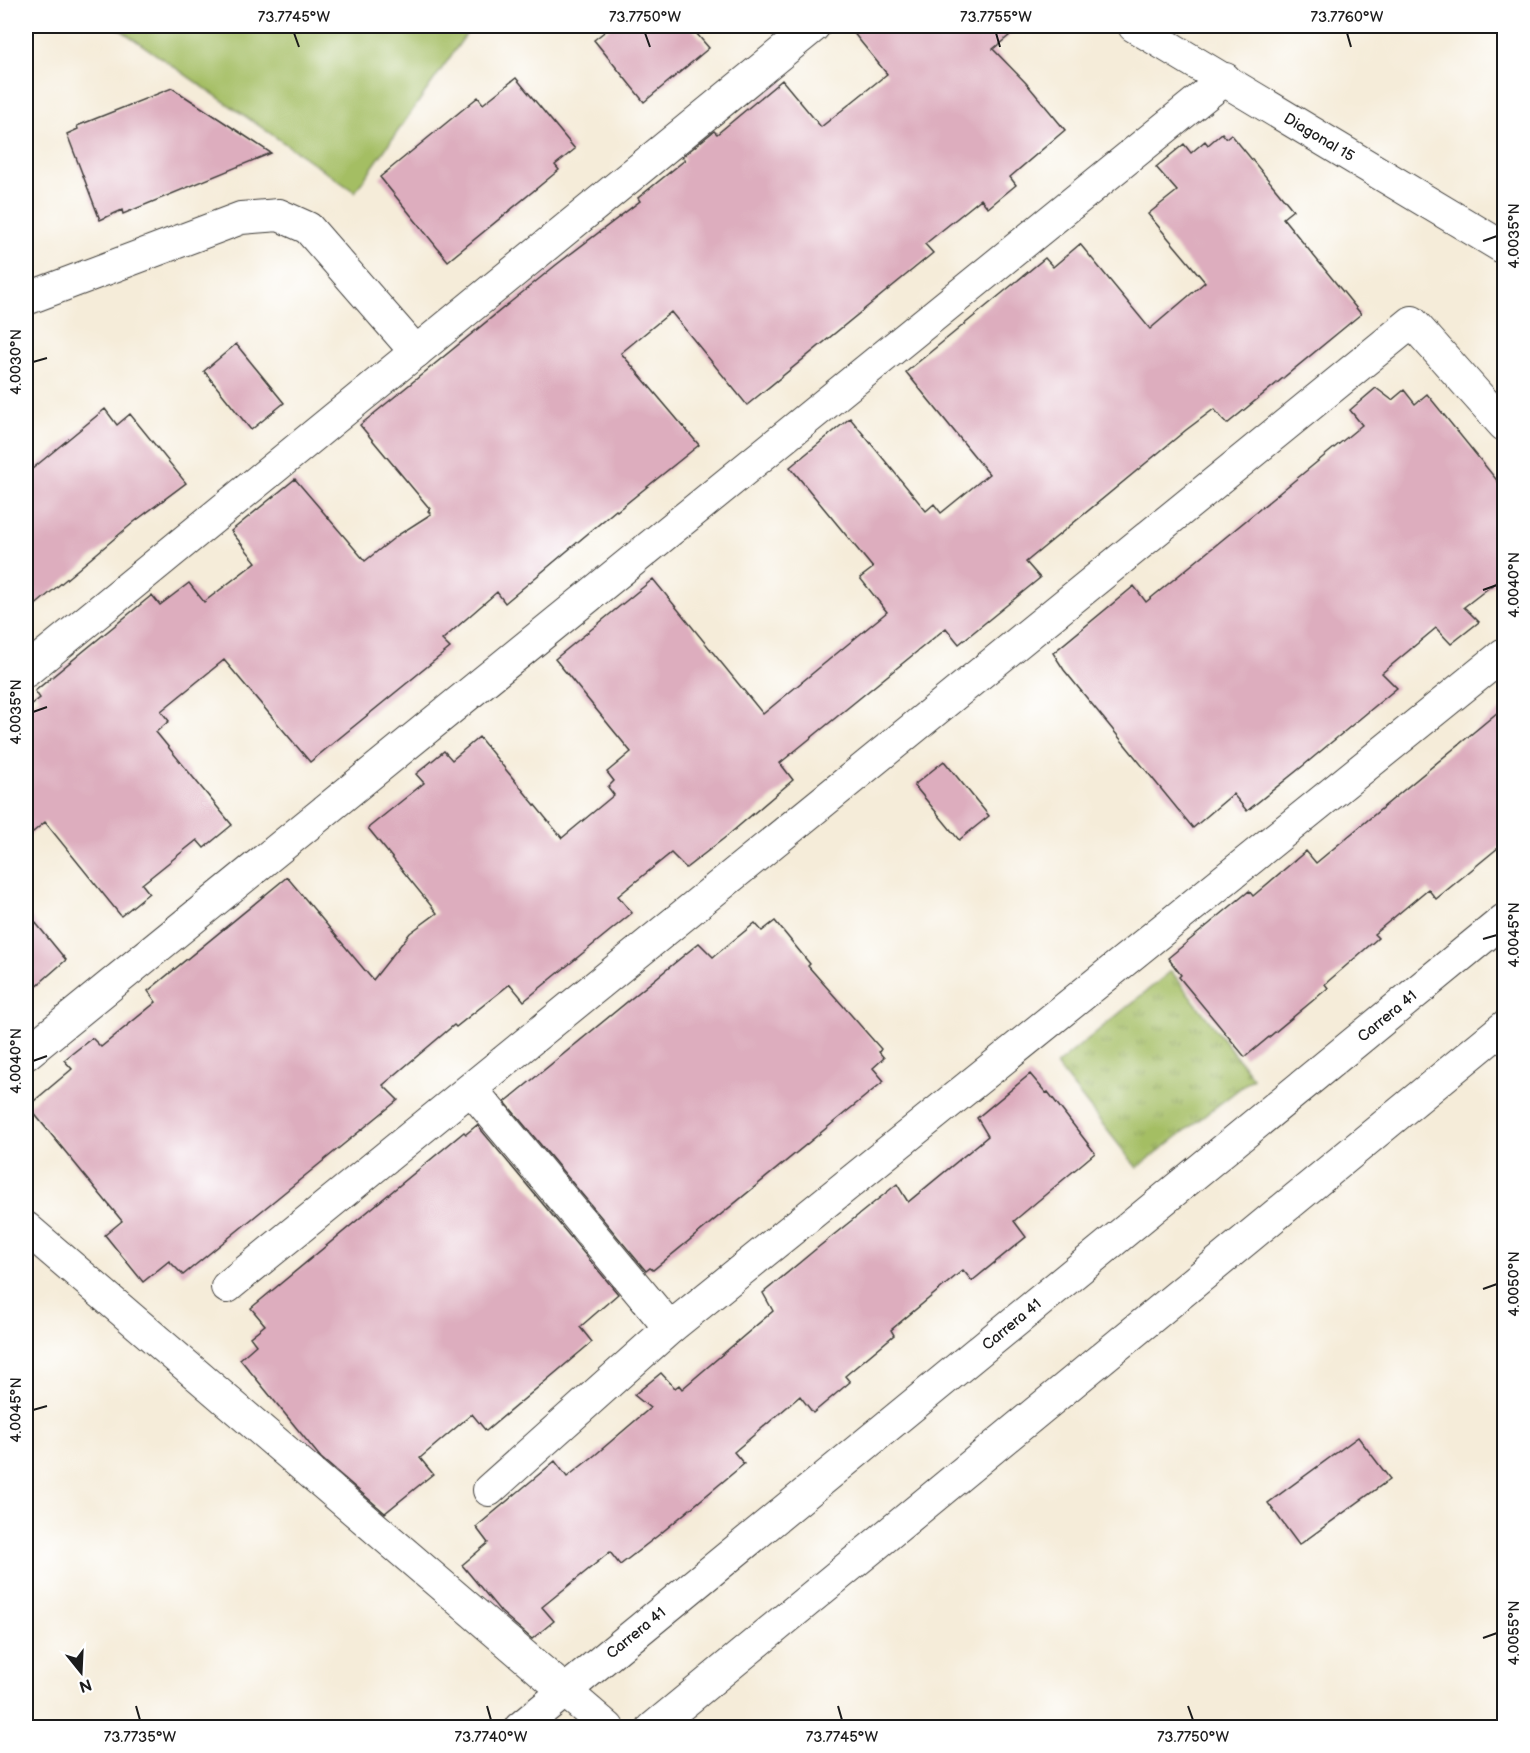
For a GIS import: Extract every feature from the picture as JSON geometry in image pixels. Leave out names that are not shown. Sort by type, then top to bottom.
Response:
[{"type":"street","points":[[26,671],[814,26]]},
{"type":"street","name":"Diagonal 15","points":[[1134,26],[1504,248]]},
{"type":"street","points":[[26,1054],[1225,79]]},
{"type":"street","points":[[26,299],[241,218],[279,215],[308,228],[416,352]]},
{"type":"street","points":[[227,1287],[1413,322],[1504,425]]},
{"type":"street","points":[[489,1490],[670,1328],[1504,654]]},
{"type":"street","name":"Carrera 41","points":[[520,1728],[1504,920]]},
{"type":"street","points":[[653,1728],[1504,1027]]},
{"type":"street","points":[[471,1089],[670,1328]]},
{"type":"street","points":[[26,1228],[566,1689],[608,1728]]},
{"type":"green space","points":[[115,26],[472,26],[355,192]]},
{"type":"green space","points":[[1171,971],[1253,1078],[1137,1168],[1056,1065]]},
{"type":"building","points":[[612,26],[690,26],[709,48],[644,102],[594,40]]},
{"type":"building","points":[[848,26],[1021,26],[993,49],[1026,83],[1065,130],[1010,177],[1016,185],[988,208],[981,199],[925,244],[933,253],[747,405],[671,312],[621,353],[699,445],[616,510],[505,603],[497,592],[442,640],[450,648],[310,762],[224,660],[161,711],[169,721],[156,732],[232,825],[204,848],[197,840],[142,884],[149,893],[121,916],[45,822],[26,838],[26,709],[40,698],[35,691],[152,595],[160,605],[189,583],[204,602],[256,562],[231,531],[295,479],[365,561],[398,535],[431,514],[428,511],[430,509],[360,425],[556,265],[640,201],[638,198],[685,160],[682,157],[714,131],[717,134],[782,80],[821,127],[887,74]]},
{"type":"building","points":[[516,78],[575,149],[555,165],[559,170],[448,261],[380,177],[478,97],[483,104]]},
{"type":"building","points":[[172,88],[271,153],[123,214],[122,210],[100,220],[67,134],[78,129],[77,126]]},
{"type":"building","points":[[1222,133],[1226,138],[1231,134],[1293,210],[1283,218],[1361,314],[1227,424],[1214,409],[1186,430],[1026,562],[1040,578],[959,644],[946,628],[780,763],[793,780],[686,868],[671,853],[618,896],[632,913],[524,1001],[510,984],[456,1027],[454,1025],[383,1085],[398,1100],[183,1275],[169,1261],[143,1282],[105,1235],[122,1221],[28,1106],[72,1069],[64,1060],[92,1038],[101,1047],[156,1002],[148,991],[287,877],[373,980],[410,933],[437,913],[368,828],[424,783],[416,774],[444,751],[452,760],[479,737],[562,838],[614,795],[608,787],[614,781],[607,772],[631,752],[555,659],[653,579],[763,714],[887,612],[860,578],[873,568],[790,467],[850,418],[926,511],[934,504],[941,513],[989,474],[906,372],[1045,258],[1053,267],[1080,244],[1150,329],[1205,282],[1148,214],[1177,191],[1156,167],[1184,144],[1191,153],[1205,141],[1208,145]]},
{"type":"building","points":[[236,344],[284,403],[251,430],[204,371]]},
{"type":"building","points":[[1376,388],[1392,400],[1404,390],[1415,404],[1427,394],[1504,489],[1504,576],[1464,607],[1479,622],[1451,644],[1436,628],[1382,673],[1397,688],[1304,765],[1247,811],[1233,794],[1193,828],[1064,670],[1053,653],[1134,586],[1146,602],[1227,536],[1362,425],[1350,410]]},
{"type":"building","points":[[105,409],[117,425],[130,414],[186,483],[134,522],[26,613],[26,474]]},
{"type":"building","points":[[1504,707],[1504,843],[1436,899],[1428,889],[1374,934],[1378,938],[1325,984],[1328,988],[1245,1057],[1179,977],[1181,975],[1168,958],[1249,891],[1253,896],[1306,851],[1316,863]]},
{"type":"building","points":[[944,761],[989,816],[959,840],[914,785]]},
{"type":"building","points":[[26,911],[66,960],[26,995]]},
{"type":"building","points":[[775,921],[810,964],[808,966],[881,1049],[879,1052],[884,1058],[873,1068],[884,1081],[653,1270],[650,1268],[646,1271],[505,1102],[699,943],[713,957],[755,923],[762,931]]},
{"type":"building","points":[[1030,1074],[1046,1093],[1048,1092],[1095,1153],[1014,1221],[1026,1237],[972,1281],[963,1270],[891,1330],[894,1335],[845,1376],[850,1382],[813,1413],[800,1396],[734,1452],[744,1464],[660,1534],[620,1565],[610,1552],[542,1607],[554,1621],[532,1639],[501,1612],[462,1565],[488,1543],[476,1527],[555,1461],[567,1477],[595,1455],[650,1408],[634,1395],[661,1373],[675,1388],[679,1385],[682,1389],[773,1311],[763,1293],[816,1249],[897,1184],[908,1202],[988,1136],[977,1118]]},
{"type":"building","points":[[477,1125],[618,1294],[580,1327],[592,1342],[486,1431],[472,1414],[420,1458],[433,1474],[385,1513],[321,1458],[240,1359],[256,1345],[250,1337],[265,1325],[251,1308],[464,1132],[466,1134]]},
{"type":"building","points":[[1358,1437],[1390,1479],[1299,1545],[1268,1503]]}]
